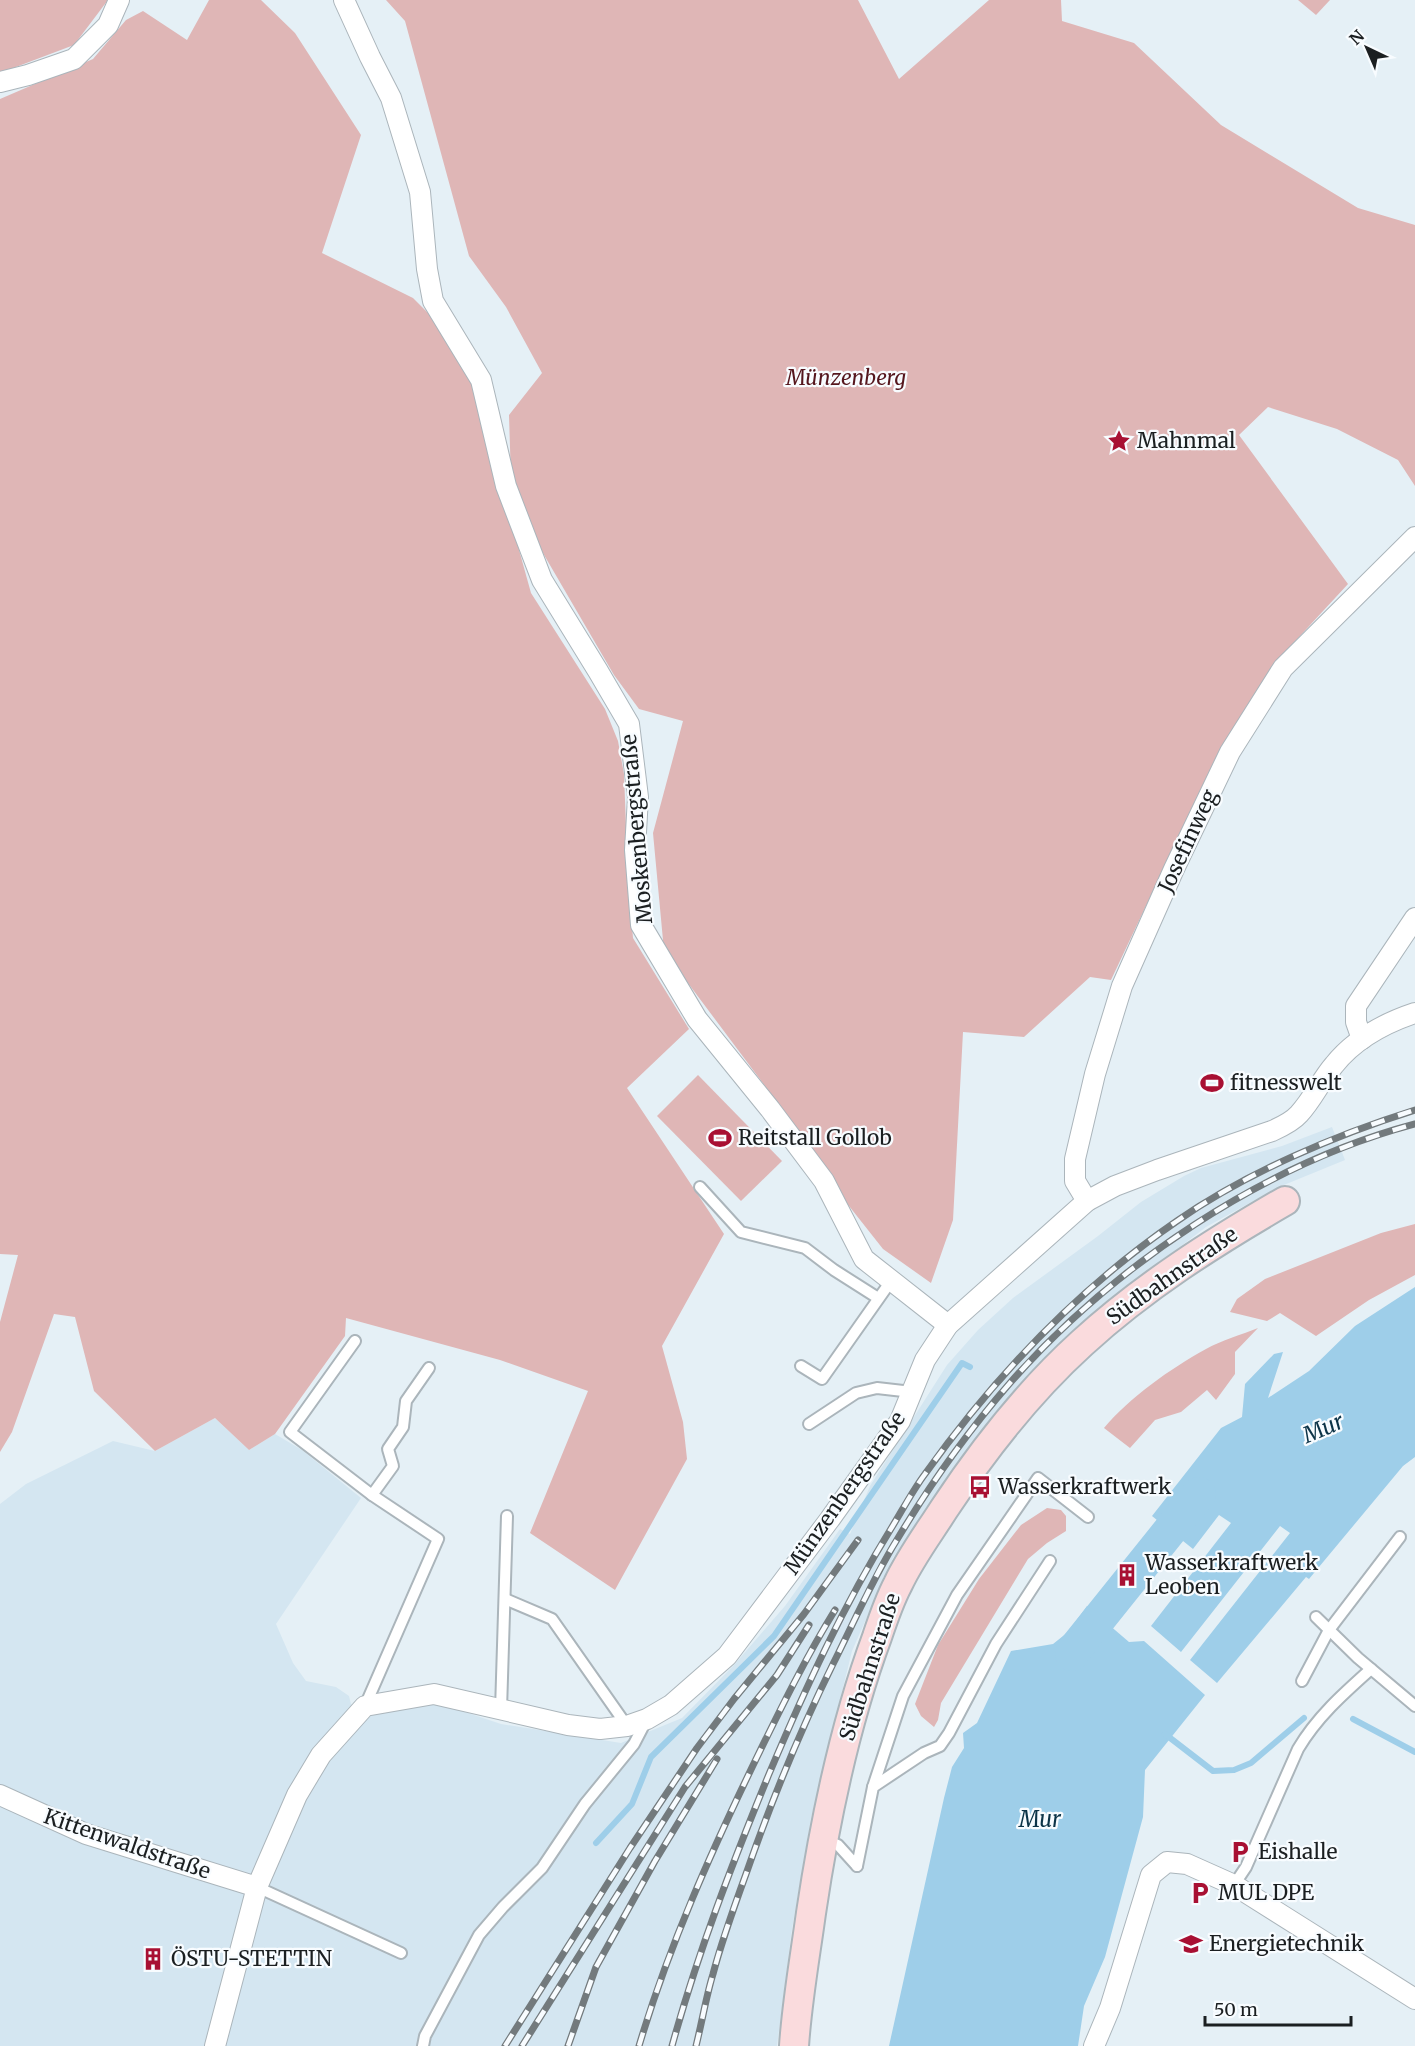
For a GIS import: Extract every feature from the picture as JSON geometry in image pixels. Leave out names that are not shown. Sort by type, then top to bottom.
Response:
[{"type":"main road","name":"Südbahnstraße","points":[[794,2046],[796,2016],[822,1839],[835,1778],[861,1682],[897,1584],[966,1476],[1036,1389],[1082,1343],[1127,1304],[1185,1263],[1285,1201]]},
{"type":"street","points":[[0,81],[28,75],[74,59],[108,26],[119,0]]},
{"type":"street","name":"Moskenbergstraße","points":[[344,0],[391,98],[420,192],[427,269],[433,301],[481,380],[506,486],[542,580],[628,724],[638,797],[635,850],[641,925],[697,1018],[824,1181],[864,1259],[948,1325]]},
{"type":"street","name":"Josefinweg","points":[[1087,1201],[1075,1181],[1075,1160],[1095,1074],[1122,986],[1174,869],[1230,752],[1282,668],[1415,537]]},
{"type":"street","points":[[1362,1039],[1356,1022],[1356,1006],[1415,918]]},
{"type":"street","name":"Münzenbergstraße","points":[[365,1706],[434,1694],[568,1725],[600,1729],[627,1726],[647,1719],[671,1705],[727,1656],[830,1519],[900,1421],[925,1360],[948,1325],[1087,1201],[1115,1186],[1287,1124],[1299,1115],[1334,1065],[1346,1052],[1362,1039],[1415,1013]]},
{"type":"street","points":[[215,2046],[257,1887],[297,1795],[321,1755],[365,1706]]},
{"type":"street","name":"Kittenwaldstraße","points":[[0,1795],[86,1834],[257,1887]]},
{"type":"street","points":[[1094,2046],[1110,2008],[1151,1875],[1167,1862],[1187,1864],[1234,1885],[1415,1999]]},
{"type":"lane","points":[[700,1187],[741,1232],[805,1248],[878,1298]]},
{"type":"lane","points":[[801,1366],[822,1379],[891,1281]]},
{"type":"lane","points":[[355,1341],[290,1432],[372,1495],[438,1539],[365,1706]]},
{"type":"lane","points":[[372,1495],[393,1466],[388,1449],[403,1427],[406,1401],[429,1368]]},
{"type":"lane","points":[[809,1424],[856,1393],[877,1388],[912,1392]]},
{"type":"lane","points":[[822,1839],[838,1845],[858,1866],[873,1787],[903,1696],[957,1595],[1038,1478],[1083,1514]]},
{"type":"lane","points":[[501,1710],[507,1516]]},
{"type":"lane","points":[[1302,1681],[1329,1630],[1400,1537]]},
{"type":"lane","points":[[873,1787],[924,1753],[939,1746],[949,1733],[996,1644],[1050,1561]]},
{"type":"lane","points":[[505,1599],[552,1619],[627,1726]]},
{"type":"lane","points":[[1316,1617],[1371,1669],[1415,1706]]},
{"type":"lane","points":[[1234,1885],[1246,1867],[1298,1749],[1308,1732],[1329,1707],[1371,1669]]},
{"type":"lane","points":[[423,2046],[425,2036],[479,1935],[502,1907],[542,1868],[585,1804],[634,1744],[647,1719]]},
{"type":"lane","points":[[257,1887],[401,1953]]},
{"type":"shaded area","name":"ÖSTU-STETTIN","points":[[1332,1127],[1345,1160],[1279,1187],[1206,1227],[1072,1332],[1029,1376],[963,1457],[893,1558],[852,1651],[811,1818],[792,1929],[777,2046],[0,2046],[0,1504],[26,1484],[113,1441],[155,1451],[215,1418],[249,1450],[275,1434],[302,1450],[361,1498],[276,1624],[293,1663],[306,1681],[336,1687],[349,1696],[351,1704],[370,1716],[435,1702],[501,1724],[621,1743],[682,1718],[734,1665],[785,1606],[840,1529],[850,1534],[870,1486],[947,1365],[978,1330],[1013,1298],[1141,1202],[1184,1176],[1201,1168],[1282,1146]]},
{"type":"green space","points":[[0,0],[108,0],[74,45],[0,73]]},
{"type":"green space","points":[[209,0],[261,0],[295,33],[361,135],[322,253],[413,298],[433,318],[471,377],[531,593],[605,709],[618,741],[624,774],[633,938],[689,1029],[627,1088],[724,1234],[662,1346],[683,1422],[687,1459],[615,1590],[530,1533],[588,1391],[500,1360],[346,1318],[345,1336],[275,1434],[249,1450],[215,1418],[155,1451],[94,1391],[75,1317],[54,1314],[12,1432],[0,1452],[0,1322],[18,1255],[0,1254],[0,99],[93,59],[126,20],[143,11],[187,40]]},
{"type":"green space","name":"Münzenberg","points":[[386,0],[858,0],[899,79],[989,0],[1061,0],[1062,21],[1134,43],[1221,125],[1358,208],[1415,225],[1415,486],[1398,460],[1337,429],[1268,407],[1239,435],[1348,584],[1274,664],[1219,751],[1111,980],[1090,977],[1024,1037],[963,1032],[953,1220],[931,1283],[883,1249],[823,1173],[762,1082],[664,951],[653,833],[683,721],[639,709],[614,675],[540,548],[511,480],[509,415],[542,373],[506,307],[469,256],[405,21]]},
{"type":"green space","points":[[1298,0],[1330,0],[1316,15]]},
{"type":"green space","name":"Reitstall Gollob","points":[[698,1075],[782,1161],[741,1201],[657,1116]]},
{"type":"green space","points":[[1415,1224],[1415,1275],[1369,1300],[1316,1336],[1280,1313],[1267,1321],[1230,1312],[1237,1299],[1265,1279],[1381,1233]]},
{"type":"green space","points":[[1258,1328],[1235,1352],[1235,1374],[1216,1400],[1207,1390],[1181,1412],[1155,1420],[1130,1448],[1104,1428],[1151,1384],[1179,1365],[1212,1346]]},
{"type":"green space","points":[[1047,1508],[1061,1510],[1066,1516],[1066,1531],[1028,1559],[941,1703],[938,1720],[934,1727],[921,1716],[915,1704],[938,1645],[979,1579],[1021,1525]]},
{"type":"water","name":"Mur","points":[[1415,1287],[1415,1457],[1403,1466],[1309,1579],[1306,1577],[1217,1683],[1190,1660],[1290,1533],[1280,1526],[1181,1652],[1151,1626],[1231,1523],[1219,1515],[1193,1549],[1152,1516],[1221,1428],[1242,1417],[1245,1384],[1274,1354],[1283,1352],[1268,1398],[1309,1371],[1355,1326]]},
{"type":"water","name":"Mur","points":[[1087,1606],[1129,1642],[1144,1641],[1205,1695],[1145,1770],[1143,1817],[1105,1957],[1084,2006],[1078,2046],[889,2046],[944,1798],[952,1767],[964,1748],[963,1733],[977,1723],[1011,1651],[1053,1644],[1068,1632]]},
{"type":"waterway","points":[[596,1843],[632,1804],[651,1757],[774,1636],[962,1363],[970,1367]]},
{"type":"waterway","name":"Mur","points":[[1072,1654],[1199,1494]]},
{"type":"waterway","points":[[1165,1734],[1213,1771],[1234,1770],[1251,1763],[1304,1718]]},
{"type":"waterway","points":[[1353,1719],[1415,1752]]},
{"type":"railway","points":[[672,2046],[704,1942],[729,1875],[769,1774],[811,1679],[874,1557],[916,1486],[952,1438],[1009,1369],[1072,1305],[1106,1275],[1177,1221],[1232,1187],[1292,1157],[1354,1131],[1415,1110]]},
{"type":"railway","points":[[696,2046],[728,1924],[797,1742],[864,1600],[889,1553],[937,1477],[979,1420],[1051,1340],[1096,1299],[1144,1260],[1194,1225],[1302,1165],[1358,1142],[1415,1124]]},
{"type":"railway","points":[[505,2046],[630,1848],[697,1748],[804,1614],[858,1540]]},
{"type":"railway","points":[[639,2046],[664,1971],[708,1862],[785,1700],[835,1610]]},
{"type":"railway","points":[[522,2046],[685,1787],[777,1675],[809,1625]]},
{"type":"railway","points":[[568,2046],[596,1967],[655,1861],[717,1759]]},
{"type":"place","name":"Mahnmal","points":[[1119,441]]},
{"type":"place","name":"fitnesswelt","points":[[1212,1083]]},
{"type":"place","name":"Reitstall Gollob","points":[[720,1138]]},
{"type":"place","name":"Wasserkraftwerk","points":[[980,1487]]},
{"type":"place","name":"Wasserkraftwerk Leoben","points":[[1127,1575]]},
{"type":"place","name":"Eishalle","points":[[1240,1852]]},
{"type":"place","name":"MUL DPE","points":[[1200,1893]]},
{"type":"place","name":"Energietechnik","points":[[1191,1944]]},
{"type":"place","name":"ÖSTU-STETTIN","points":[[153,1959]]}]
